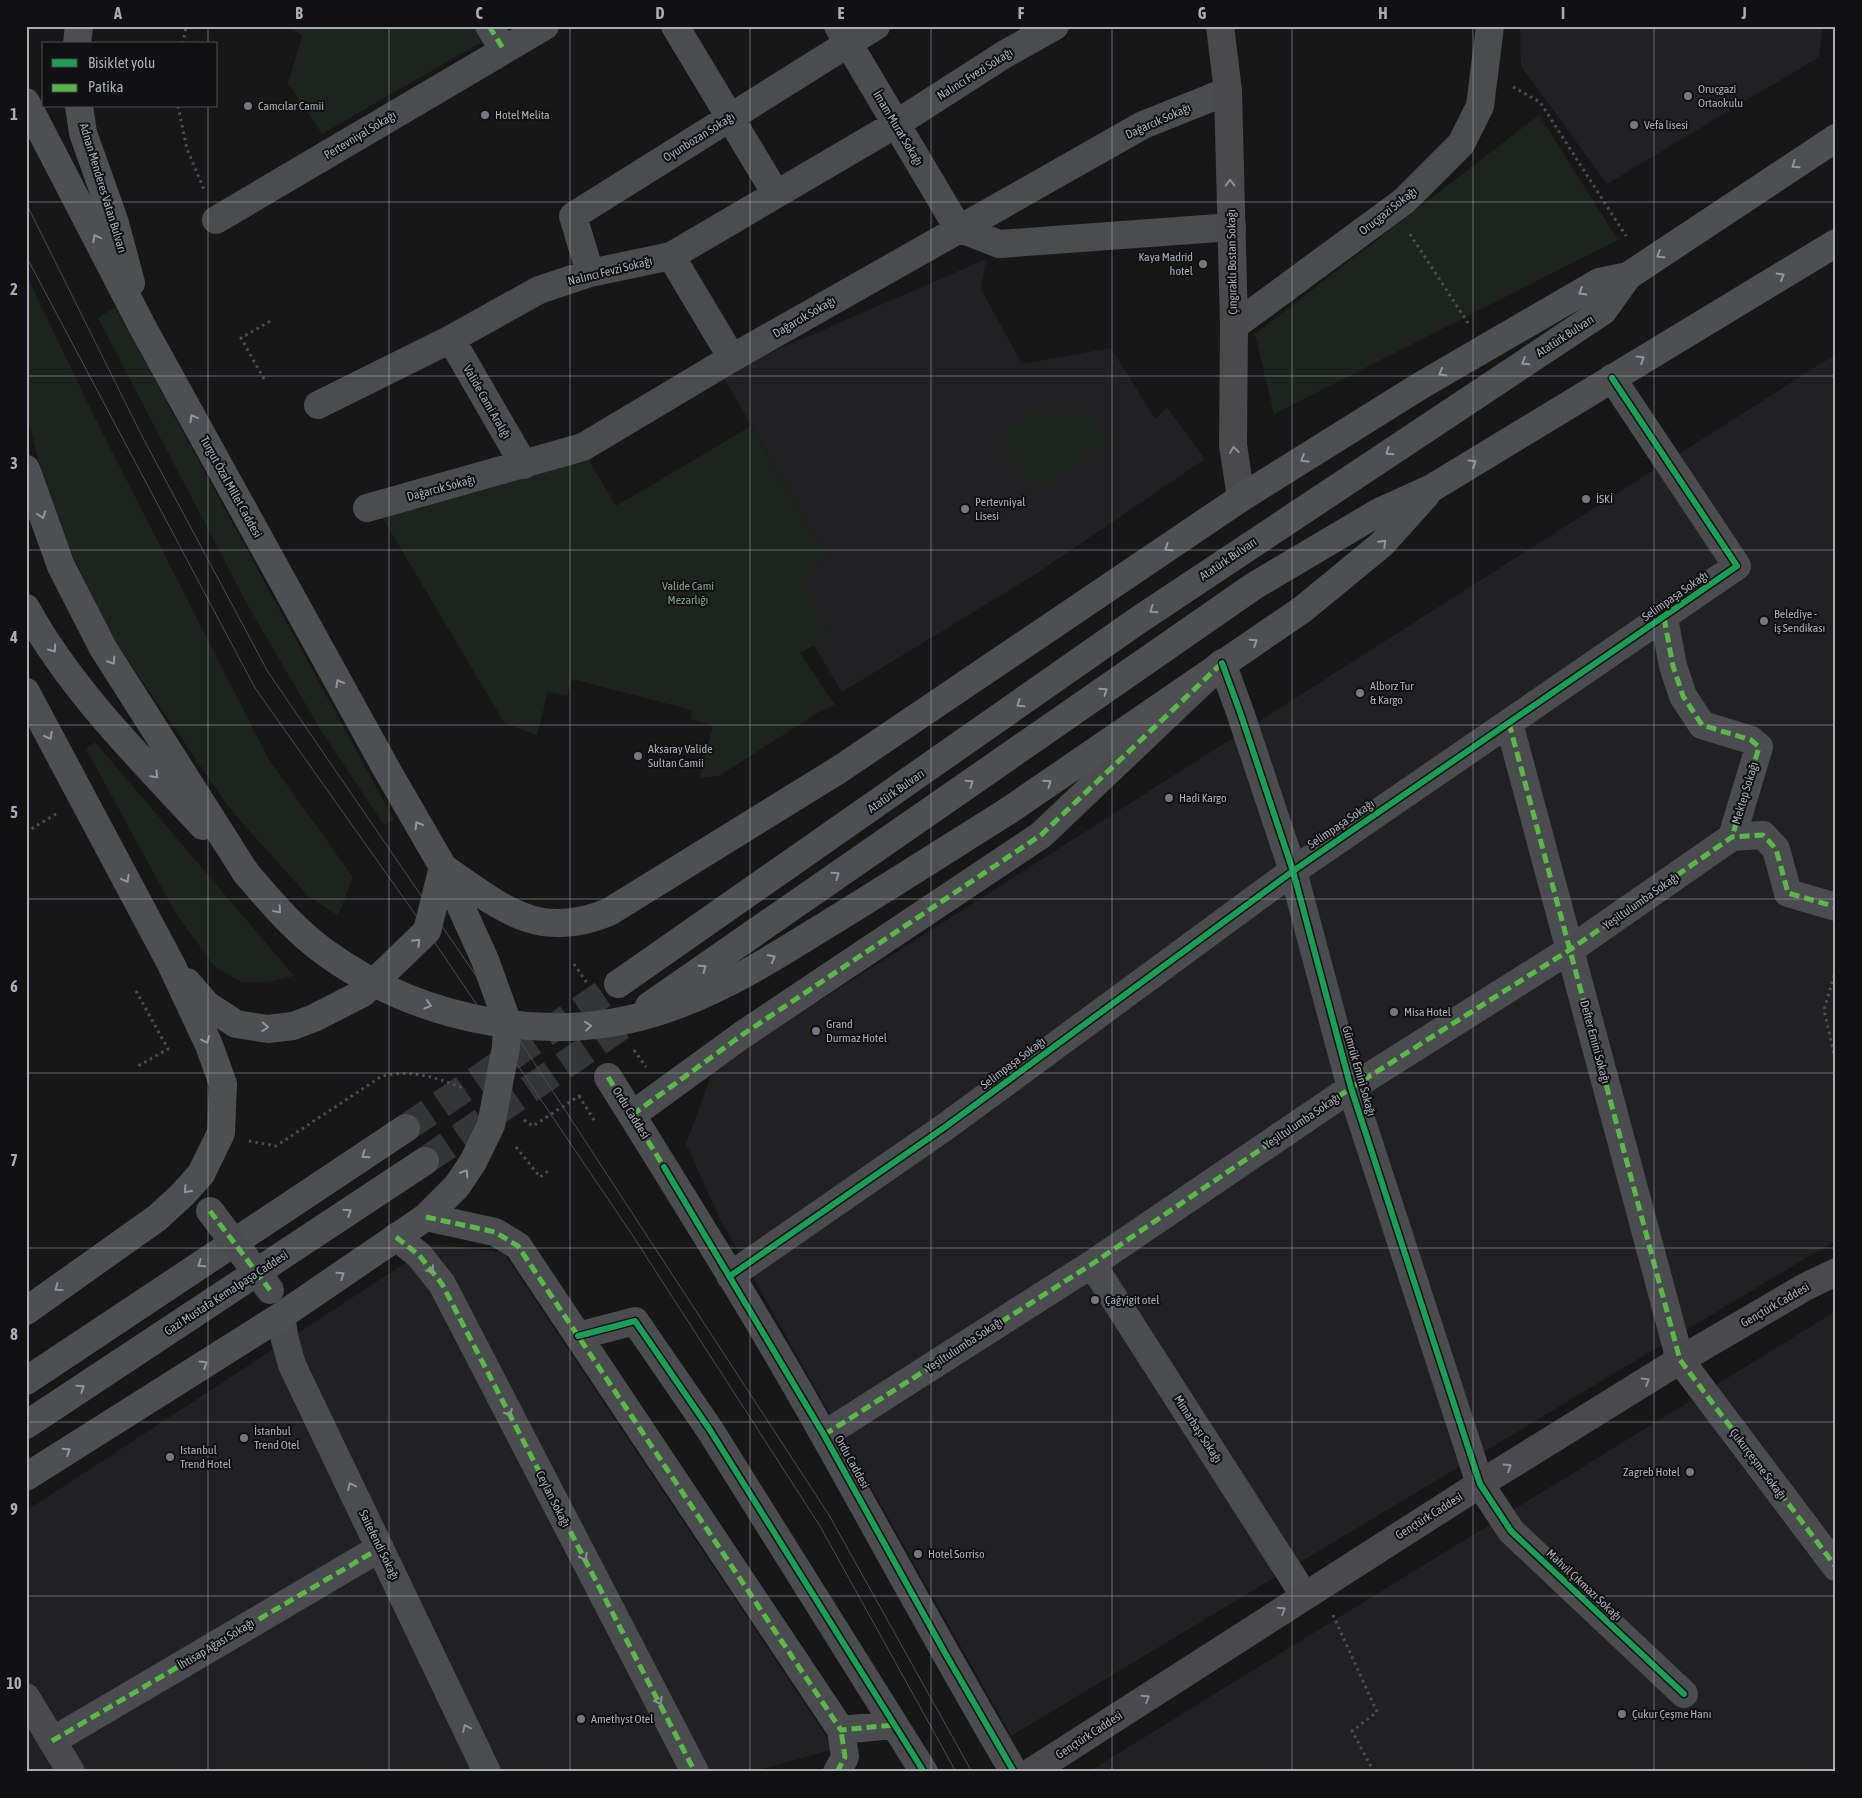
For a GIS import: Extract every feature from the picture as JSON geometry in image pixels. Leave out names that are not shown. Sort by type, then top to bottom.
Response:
[{"type":"main road","points":[[77,42],[79,26]]},
{"type":"main road","name":"Turgut Özal Millet Caddesi","points":[[26,102],[143,328],[387,770],[443,867],[485,960],[507,1021],[506,1047],[491,1125],[473,1162],[457,1186],[426,1217],[281,1316],[26,1477]]},
{"type":"main road","name":"Adnan Menderes Vatan Bulvarı","points":[[79,108],[83,133],[115,223],[143,328]]},
{"type":"main road","name":"Atatürk Bulvarı","points":[[618,984],[1140,619],[1603,312],[1628,276],[1836,138]]},
{"type":"main road","points":[[649,1006],[1254,586],[1379,512],[1432,488],[1836,243]]},
{"type":"main road","points":[[171,964],[207,1005],[236,1024],[268,1029],[293,1026],[314,1018],[363,992],[428,931],[443,867],[482,894],[524,918],[542,924],[570,925],[590,921],[609,912],[840,769],[1241,498],[1420,386],[1599,282],[1628,276]]},
{"type":"main road","points":[[26,468],[61,566],[103,648],[246,873]]},
{"type":"main road","points":[[26,608],[68,672],[112,728],[291,924],[326,953],[380,986],[421,1002],[485,1020],[545,1028],[586,1027],[626,1020],[670,1008],[744,973],[804,939],[1008,811],[1303,609],[1382,544],[1432,488]]},
{"type":"main road","points":[[26,692],[171,964],[209,1045],[223,1084],[221,1133],[201,1174],[157,1218],[26,1311]]},
{"type":"main road","points":[[26,1381],[406,1128]]},
{"type":"main road","name":"Gazi Mustafa Kemalpaşa Caddesi","points":[[26,1425],[425,1161]]},
{"type":"street","points":[[489,26],[504,50]]},
{"type":"street","name":"Pertevniyal Sokağı","points":[[216,220],[545,26]]},
{"type":"street","points":[[675,26],[729,119],[776,194]]},
{"type":"street","name":"Oyunbozan Sokağı","points":[[590,273],[573,216],[729,119],[843,35],[876,26]]},
{"type":"street","name":"Nalıncı Fvezi Sokağı","points":[[896,124],[1005,54],[1055,26]]},
{"type":"street","name":"Çıngıraklı Bostan Sokağı","points":[[1220,26],[1228,91],[1234,326],[1233,444],[1241,498]]},
{"type":"street","name":"Oruçgazi Sokağı","points":[[1234,326],[1404,201],[1461,144],[1480,106],[1490,26]]},
{"type":"street","name":"İmam Murat Sokağı","points":[[843,35],[958,228]]},
{"type":"street","name":"Dağarcık Sokağı","points":[[367,508],[583,447],[732,358],[958,228],[1143,125],[1228,91]]},
{"type":"street","name":"Nalıncı Fevzi Sokağı","points":[[318,405],[451,339],[539,290],[590,273],[671,256],[896,124]]},
{"type":"street","points":[[958,228],[999,244],[1232,227]]},
{"type":"street","points":[[671,256],[732,358]]},
{"type":"street","name":"Valide Cami Aralığı","points":[[451,339],[524,465]]},
{"type":"street","name":"Selimpaşa Sokağı","points":[[730,1276],[945,1127],[1292,871],[1664,618],[1737,566],[1612,378]]},
{"type":"street","name":"Mektep Sokağı","points":[[1664,618],[1674,666],[1683,696],[1702,726],[1751,740],[1760,747],[1732,838]]},
{"type":"street","points":[[632,1115],[742,1035],[1041,835],[1222,663]]},
{"type":"street","name":"Gümrük Emini Sokağı","points":[[1222,663],[1292,871],[1351,1088],[1480,1484]]},
{"type":"street","name":"Defter Emini Sokağı","points":[[1510,723],[1680,1360]]},
{"type":"street","name":"Yeşiltulumba Sokağı","points":[[824,1436],[1092,1264],[1351,1088],[1571,949],[1732,838],[1763,835],[1776,849],[1788,893],[1836,907]]},
{"type":"street","name":"Ordu Caddesi","points":[[608,1077],[730,1276],[824,1436],[1014,1772]]},
{"type":"street","points":[[210,1211],[270,1290]]},
{"type":"street","points":[[426,1217],[495,1232],[518,1246],[841,1730],[845,1757],[837,1772]]},
{"type":"street","name":"Ceylan Sokağı","points":[[396,1237],[419,1255],[442,1284],[695,1772]]},
{"type":"street","name":"Mimarbaşı Sokağı","points":[[1092,1264],[1312,1590]]},
{"type":"street","name":"Gençtürk Caddesi","points":[[1031,1772],[1480,1484],[1680,1360],[1805,1287],[1836,1272]]},
{"type":"street","name":"Saitefendi Sokağı","points":[[281,1316],[284,1340],[292,1365],[487,1772]]},
{"type":"street","points":[[578,1336],[635,1321],[716,1438],[807,1581],[893,1725],[924,1772]]},
{"type":"street","name":"Çukurçeşme Sokağı","points":[[1680,1360],[1836,1567]]},
{"type":"street","name":"Mahvil Çıkmazı Sokağı","points":[[1480,1484],[1511,1532],[1684,1694]]},
{"type":"street","name":"İhtisap Ağası Sokağı","points":[[52,1741],[380,1548]]},
{"type":"street","points":[[26,1697],[71,1772]]},
{"type":"street","points":[[841,1730],[893,1725]]},
{"type":"path","points":[[183,42],[186,26]]},
{"type":"path","points":[[1540,102],[1626,236]]},
{"type":"path","points":[[178,108],[187,149],[216,220]]},
{"type":"path","points":[[1393,209],[1472,330]]},
{"type":"path","points":[[264,379],[241,338],[272,320]]},
{"type":"path","points":[[1836,969],[1824,1010],[1836,1062]]},
{"type":"path","points":[[136,991],[168,1049],[138,1066]]},
{"type":"path","points":[[533,1126],[608,1077]]},
{"type":"path","points":[[579,1096],[596,1123]]},
{"type":"path","points":[[516,1147],[540,1177],[550,1169]]},
{"type":"path","points":[[1312,1590],[1377,1712],[1352,1731],[1374,1772]]},
{"type":"shaded area","name":"Vefa lisesi","points":[[1520,26],[1823,26],[1819,57],[1607,184],[1521,66]]},
{"type":"shaded area","name":"Pertevniyal Lisesi","points":[[986,259],[981,289],[1022,364],[1111,348],[1155,419],[1167,407],[1205,459],[1033,576],[842,692],[813,644],[834,635],[799,579],[827,559],[722,374]]},
{"type":"shaded area","points":[[1836,354],[1836,1240],[1011,1736],[719,1217],[686,1144],[714,1068]]},
{"type":"shaded area","points":[[434,1244],[504,1253],[835,1749],[751,1772],[26,1772],[26,1511]]},
{"type":"shaded area","points":[[1836,1311],[1836,1772],[1088,1772]]},
{"type":"green space","points":[[288,26],[476,26],[485,40],[322,134],[288,83],[302,36]]},
{"type":"green space","points":[[1539,115],[1618,240],[1274,414],[1255,334]]},
{"type":"green space","points":[[26,274],[94,416],[269,760],[353,877],[338,916],[307,895],[230,809],[110,634],[52,511],[26,412]]},
{"type":"green space","points":[[115,307],[394,820],[384,825],[320,729],[247,604],[98,318]]},
{"type":"green space","points":[[1046,407],[1088,409],[1111,443],[1031,492],[995,436]]},
{"type":"green space","name":"Valide Cami Mezarlığı","points":[[751,426],[827,559],[800,579],[834,635],[800,653],[835,705],[819,712],[719,776],[699,778],[713,726],[690,719],[692,710],[572,679],[567,696],[548,692],[537,735],[505,724],[382,517],[588,459],[616,506]]},
{"type":"green space","points":[[95,742],[294,976],[268,982],[243,983],[215,967],[176,914],[86,749]]},
{"type":"tunnel","points":[[406,1128],[618,984]]},
{"type":"tunnel","points":[[425,1161],[636,1016]]},
{"type":"tram line","points":[[26,203],[143,438],[268,672],[507,1021],[829,1515],[972,1772]]},
{"type":"tram line","points":[[26,256],[255,688],[427,931],[633,1236],[820,1526],[956,1772]]},
{"type":"marked path","points":[[489,26],[504,50]]},
{"type":"marked path","points":[[1664,618],[1673,666],[1683,696],[1702,725],[1751,740],[1759,747],[1732,837]]},
{"type":"marked path","points":[[632,1115],[742,1035],[1041,835],[1222,663],[1224,667]]},
{"type":"marked path","points":[[1509,723],[1680,1360],[1836,1567]]},
{"type":"marked path","points":[[824,1435],[1092,1264],[1351,1088],[1571,949],[1732,837],[1763,835],[1776,849],[1788,893],[1836,907]]},
{"type":"marked path","points":[[608,1077],[666,1170]]},
{"type":"marked path","points":[[210,1211],[270,1290]]},
{"type":"marked path","points":[[426,1217],[495,1232],[518,1246],[841,1730],[893,1725]]},
{"type":"marked path","points":[[396,1237],[419,1255],[442,1284],[695,1772]]},
{"type":"marked path","points":[[52,1741],[380,1548]]},
{"type":"marked path","points":[[837,1772],[845,1757],[841,1730]]},
{"type":"cycle path","points":[[730,1276],[945,1127],[1293,871],[1737,566],[1612,378]]},
{"type":"cycle path","points":[[1222,663],[1293,871],[1351,1088],[1480,1484],[1511,1531],[1684,1694]]},
{"type":"cycle path","points":[[664,1167],[824,1435],[945,1653],[1014,1772]]},
{"type":"cycle path","points":[[578,1336],[635,1321],[710,1430],[924,1772]]},
{"type":"place","name":"Oruçgazi Ortaokulu","points":[[1688,96]]},
{"type":"place","name":"Camcılar Camii","points":[[248,106]]},
{"type":"place","name":"Hotel Melita","points":[[485,115]]},
{"type":"place","name":"Vefa lisesi","points":[[1634,125]]},
{"type":"place","name":"Kaya Madrid hotel","points":[[1203,264]]},
{"type":"place","name":"İSKİ","points":[[1586,499]]},
{"type":"place","name":"Pertevniyal Lisesi","points":[[965,509]]},
{"type":"place","name":"Belediye - iş Sendikası","points":[[1764,621]]},
{"type":"place","name":"Alborz Tur & Kargo","points":[[1360,693]]},
{"type":"place","name":"Aksaray Valide Sultan Camii","points":[[638,756]]},
{"type":"place","name":"Hadi Kargo","points":[[1169,798]]},
{"type":"place","name":"Misa Hotel","points":[[1394,1012]]},
{"type":"place","name":"Grand Durmaz Hotel","points":[[816,1031]]},
{"type":"place","name":"Çağyigit otel","points":[[1095,1300]]},
{"type":"place","name":"İstanbul Trend Otel","points":[[244,1438]]},
{"type":"place","name":"Istanbul Trend Hotel","points":[[170,1457]]},
{"type":"place","name":"Zagreb Hotel","points":[[1690,1472]]},
{"type":"place","name":"Hotel Sorriso","points":[[918,1554]]},
{"type":"place","name":"Çukur Çeşme Hanı","points":[[1622,1714]]},
{"type":"place","name":"Amethyst Otel","points":[[581,1719]]}]
